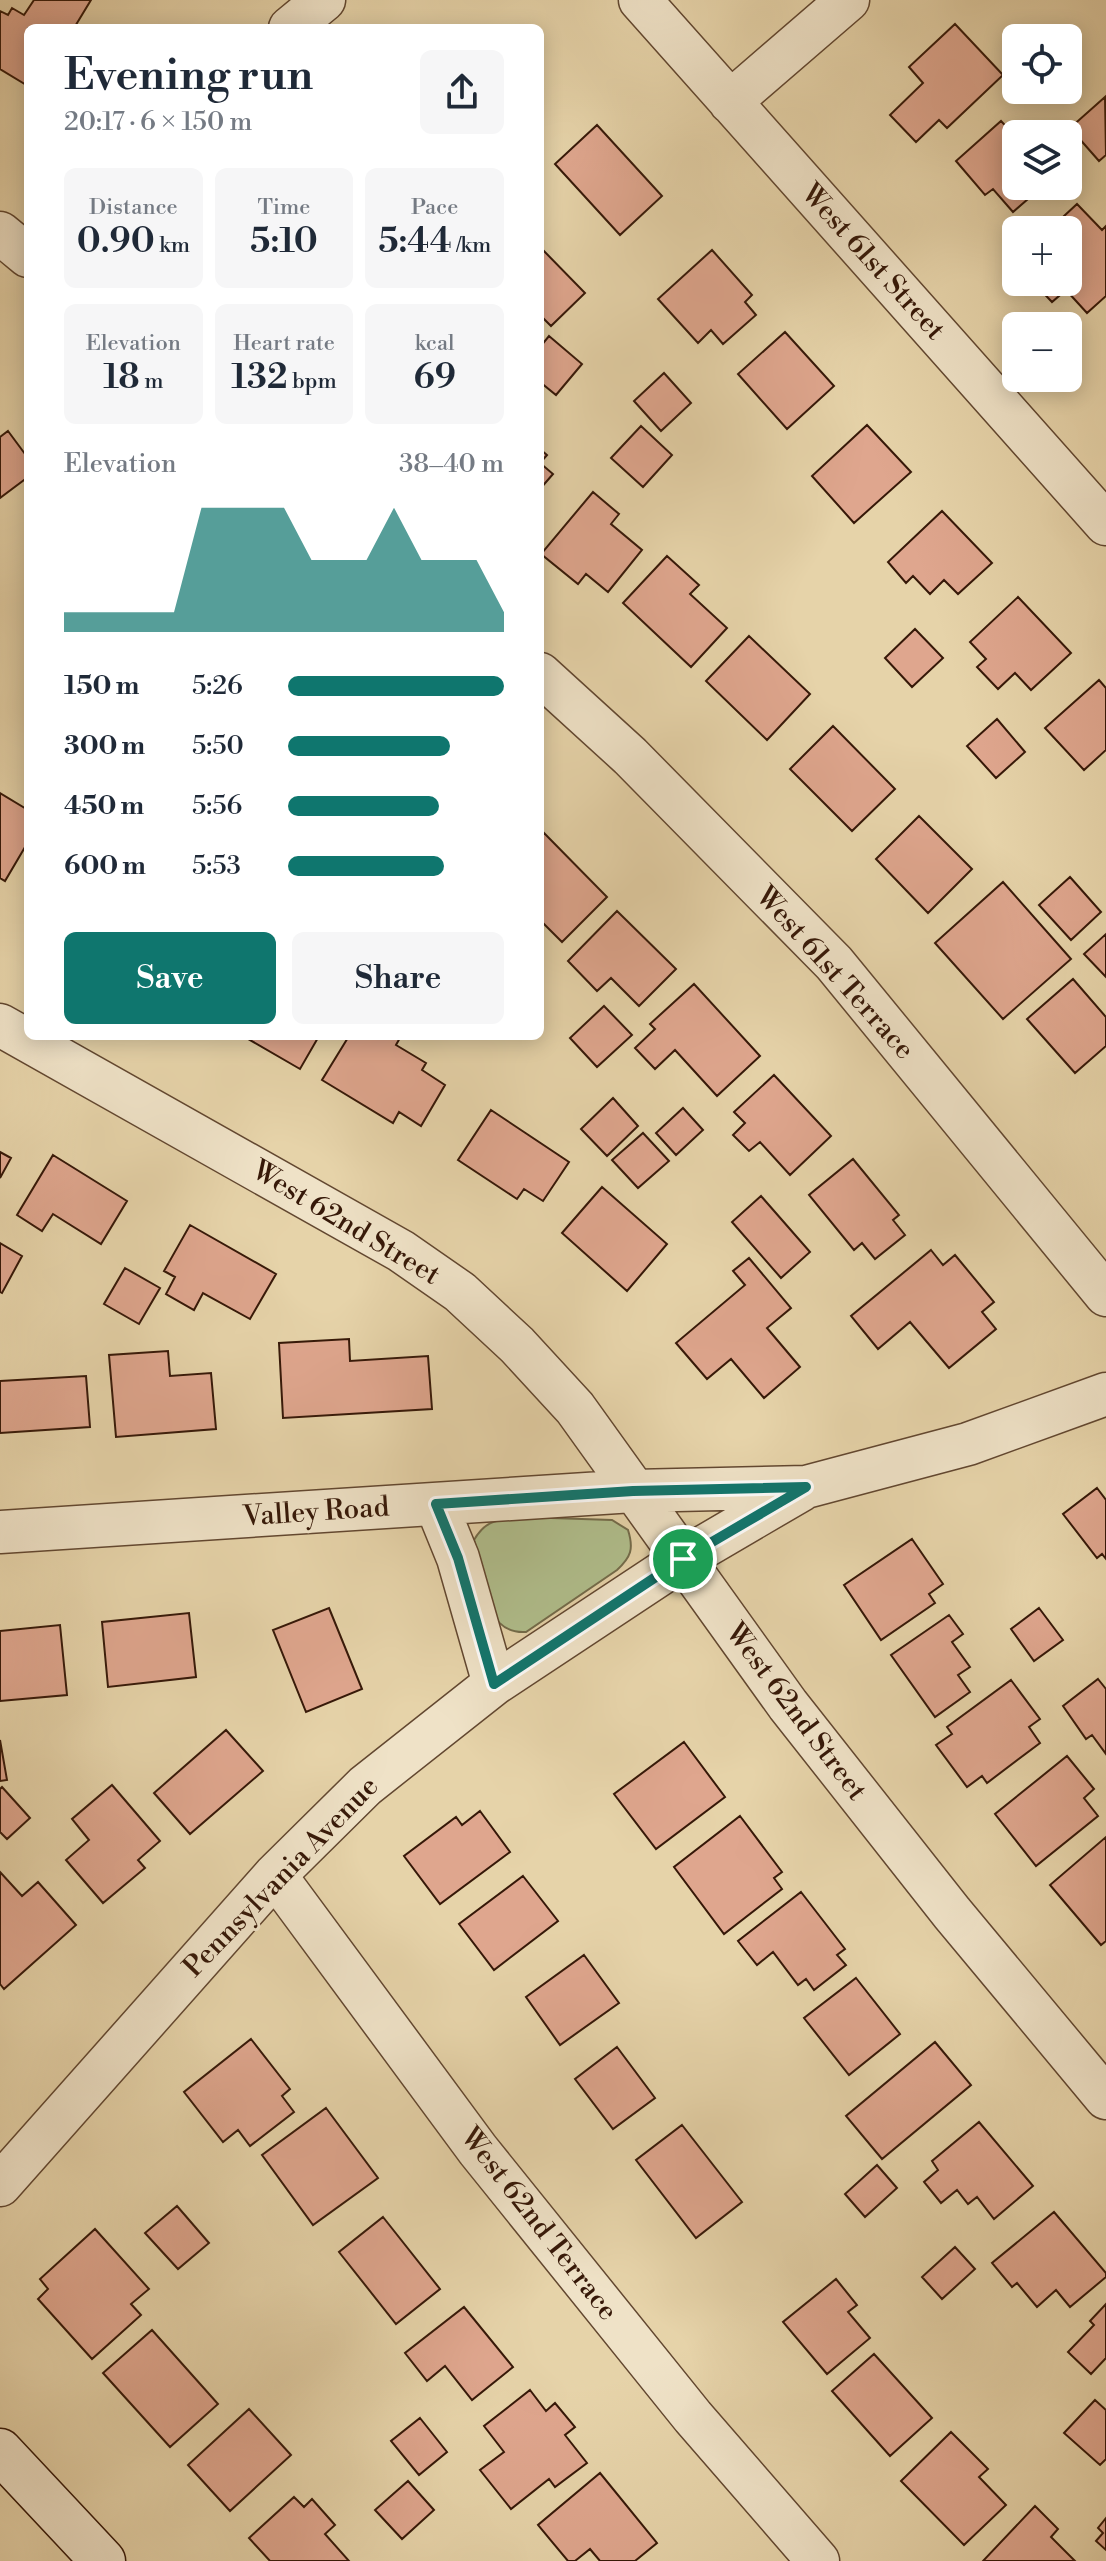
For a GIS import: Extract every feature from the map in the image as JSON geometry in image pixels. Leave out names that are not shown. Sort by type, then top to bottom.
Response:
[{"type":"main road","points":[[0,2451],[103,2561]]},
{"type":"street","points":[[295,24],[324,0]]},
{"type":"street","name":"West 61st Street","points":[[640,0],[1106,524]]},
{"type":"street","points":[[730,102],[848,0]]},
{"type":"street","name":"West 61st Terrace","points":[[544,678],[630,756],[834,963],[1106,1295]]},
{"type":"street","name":"West 62nd Street","points":[[0,1025],[24,1039]]},
{"type":"street","name":"West 62nd Street","points":[[27,1040],[401,1251],[460,1292],[517,1345],[575,1408],[798,1718],[952,1913],[1106,2098]]},
{"type":"street","name":"Pennsylvania Avenue","points":[[633,1491],[806,1487],[968,1444],[1106,1394]]},
{"type":"street","name":"Pennsylvania Avenue","points":[[0,2185],[275,1875],[365,1786],[494,1684],[683,1559],[806,1487]]},
{"type":"street","name":"Valley Road","points":[[0,1532],[633,1491]]},
{"type":"street","points":[[436,1504],[458,1558],[494,1684]]},
{"type":"street","name":"West 62nd Terrace","points":[[275,1875],[478,2150],[693,2417],[818,2561]]},
{"type":"green space","points":[[521,1517],[612,1520],[628,1530],[631,1542],[628,1557],[617,1570],[526,1632],[511,1630],[500,1624],[492,1613],[482,1584],[474,1540],[488,1524]]},
{"type":"building","points":[[34,0],[91,0],[76,24],[24,24],[24,84],[0,69],[0,11],[8,15],[12,8],[24,15]]},
{"type":"building","points":[[955,24],[1002,76],[947,128],[939,120],[916,142],[890,115],[923,83],[909,67]]},
{"type":"building","points":[[1105,97],[1106,155],[1099,161],[1082,142],[1082,120],[1079,120]]},
{"type":"building","points":[[1002,122],[1002,199],[993,189],[985,195],[956,161]]},
{"type":"building","points":[[597,125],[662,196],[620,235],[555,164]]},
{"type":"building","points":[[1003,200],[1027,200],[1013,212]]},
{"type":"building","points":[[1077,204],[1102,230],[1106,226],[1106,296],[1087,313],[1071,296],[1082,296],[1082,216],[1064,216]]},
{"type":"building","points":[[712,250],[752,295],[745,302],[756,315],[723,344],[711,330],[698,343],[658,299]]},
{"type":"building","points":[[544,251],[585,293],[551,326],[544,319]]},
{"type":"building","points":[[785,332],[834,386],[787,429],[738,374]]},
{"type":"building","points":[[549,336],[582,364],[556,395],[544,385],[544,342]]},
{"type":"building","points":[[664,373],[691,403],[661,431],[634,401]]},
{"type":"building","points":[[867,425],[911,472],[854,523],[812,476]]},
{"type":"building","points":[[641,426],[672,455],[643,487],[611,458]]},
{"type":"building","points":[[8,431],[24,453],[24,480],[0,498],[0,437]]},
{"type":"building","points":[[544,466],[553,474],[544,484]]},
{"type":"building","points":[[593,492],[619,514],[611,524],[642,550],[608,592],[586,574],[578,584],[544,556],[544,550]]},
{"type":"building","points":[[942,511],[992,563],[958,594],[944,580],[930,594],[913,576],[906,583],[888,562]]},
{"type":"building","points":[[667,556],[699,585],[690,594],[727,628],[691,667],[623,603]]},
{"type":"building","points":[[1018,597],[1071,653],[1031,690],[1015,673],[998,689],[977,667],[986,659],[970,642]]},
{"type":"building","points":[[915,629],[943,658],[912,687],[885,658]]},
{"type":"building","points":[[749,636],[810,694],[767,740],[706,681]]},
{"type":"building","points":[[1099,680],[1106,688],[1106,750],[1084,770],[1045,728]]},
{"type":"building","points":[[997,719],[1025,752],[996,778],[967,746]]},
{"type":"building","points":[[833,726],[895,789],[852,831],[790,769]]},
{"type":"building","points":[[0,793],[24,808],[24,849],[5,881],[0,878]]},
{"type":"building","points":[[919,816],[972,869],[928,913],[876,859]]},
{"type":"building","points":[[544,833],[607,897],[562,942],[544,924]]},
{"type":"building","points":[[1070,877],[1101,912],[1071,940],[1039,905]]},
{"type":"building","points":[[1003,882],[1071,959],[1003,1019],[935,943]]},
{"type":"building","points":[[617,911],[676,969],[639,1006],[611,978],[597,991],[568,961]]},
{"type":"building","points":[[1106,934],[1106,977],[1084,954]]},
{"type":"building","points":[[1073,979],[1106,1017],[1106,1046],[1075,1073],[1027,1019]]},
{"type":"building","points":[[694,984],[760,1056],[717,1096],[675,1050],[655,1069],[635,1048],[655,1029],[650,1024]]},
{"type":"building","points":[[604,1006],[632,1035],[597,1067],[570,1038]]},
{"type":"building","points":[[250,1040],[317,1040],[300,1069]]},
{"type":"building","points":[[347,1040],[399,1040],[396,1045],[426,1063],[422,1070],[445,1085],[421,1126],[399,1112],[393,1123],[322,1080]]},
{"type":"building","points":[[774,1075],[831,1136],[790,1175],[760,1142],[749,1151],[733,1135],[745,1123],[734,1112]]},
{"type":"building","points":[[613,1098],[638,1126],[607,1156],[581,1129]]},
{"type":"building","points":[[683,1108],[703,1130],[676,1155],[656,1133]]},
{"type":"building","points":[[491,1110],[569,1162],[543,1201],[524,1189],[517,1199],[458,1160]]},
{"type":"building","points":[[643,1133],[669,1161],[638,1188],[612,1160]]},
{"type":"building","points":[[0,1152],[11,1158],[0,1178]]},
{"type":"building","points":[[53,1155],[127,1201],[101,1244],[53,1214],[42,1231],[17,1215]]},
{"type":"building","points":[[853,1159],[899,1215],[893,1220],[905,1235],[875,1259],[862,1243],[854,1250],[809,1195]]},
{"type":"building","points":[[602,1187],[667,1244],[627,1291],[562,1233]]},
{"type":"building","points":[[761,1196],[810,1252],[781,1278],[732,1222]]},
{"type":"building","points":[[190,1225],[276,1274],[250,1319],[203,1293],[194,1310],[166,1294],[175,1277],[164,1271]]},
{"type":"building","points":[[0,1243],[22,1256],[2,1293],[0,1292]]},
{"type":"building","points":[[931,1250],[943,1265],[955,1255],[994,1302],[982,1312],[996,1329],[949,1368],[910,1322],[878,1349],[851,1316]]},
{"type":"building","points":[[749,1258],[791,1308],[767,1328],[800,1367],[764,1398],[731,1359],[707,1379],[676,1343],[745,1285],[733,1271]]},
{"type":"building","points":[[125,1268],[160,1288],[139,1324],[104,1304]]},
{"type":"building","points":[[349,1339],[350,1361],[428,1356],[432,1409],[283,1418],[279,1343]]},
{"type":"building","points":[[168,1351],[170,1376],[211,1373],[216,1429],[116,1437],[109,1355]]},
{"type":"building","points":[[86,1376],[90,1427],[0,1433],[0,1381]]},
{"type":"building","points":[[1097,1488],[1106,1500],[1106,1559],[1102,1554],[1097,1558],[1063,1514]]},
{"type":"building","points":[[912,1539],[943,1584],[929,1594],[935,1603],[881,1640],[844,1585]]},
{"type":"building","points":[[329,1608],[362,1689],[306,1712],[273,1630]]},
{"type":"building","points":[[1039,1608],[1063,1640],[1034,1661],[1011,1629]]},
{"type":"building","points":[[189,1613],[196,1677],[108,1687],[102,1622]]},
{"type":"building","points":[[949,1615],[963,1634],[952,1642],[970,1667],[958,1675],[970,1692],[935,1717],[891,1655]]},
{"type":"building","points":[[60,1625],[67,1695],[0,1701],[0,1631]]},
{"type":"building","points":[[1098,1679],[1106,1689],[1106,1754],[1092,1735],[1086,1739],[1063,1706]]},
{"type":"building","points":[[1011,1680],[1040,1719],[1029,1727],[1040,1743],[987,1783],[982,1776],[967,1787],[936,1745],[952,1734],[947,1727]]},
{"type":"building","points":[[226,1730],[263,1771],[190,1834],[154,1793]]},
{"type":"building","points":[[0,1740],[7,1780],[0,1781]]},
{"type":"building","points":[[684,1742],[725,1797],[656,1849],[614,1794]]},
{"type":"building","points":[[1067,1756],[1094,1789],[1084,1798],[1098,1816],[1036,1866],[995,1814]]},
{"type":"building","points":[[112,1785],[160,1841],[138,1860],[145,1868],[103,1903],[66,1860],[89,1840],[72,1819]]},
{"type":"building","points":[[2,1787],[30,1818],[7,1839],[0,1832]]},
{"type":"building","points":[[480,1811],[510,1852],[440,1904],[404,1856],[456,1817],[462,1825]]},
{"type":"building","points":[[740,1816],[782,1872],[774,1878],[782,1889],[724,1934],[674,1867]]},
{"type":"building","points":[[1106,1837],[1106,1941],[1101,1945],[1050,1885]]},
{"type":"building","points":[[0,1872],[22,1896],[38,1882],[76,1925],[4,1989],[0,1984]]},
{"type":"building","points":[[523,1876],[558,1921],[494,1970],[459,1924]]},
{"type":"building","points":[[801,1892],[845,1949],[837,1955],[846,1965],[814,1990],[806,1979],[798,1985],[773,1952],[757,1965],[738,1941]]},
{"type":"building","points":[[584,1955],[619,2003],[560,2045],[526,1997]]},
{"type":"building","points":[[856,1978],[900,2034],[849,2075],[804,2018]]},
{"type":"building","points":[[251,2039],[290,2089],[282,2096],[294,2112],[250,2146],[238,2130],[223,2142],[184,2092]]},
{"type":"building","points":[[935,2042],[971,2085],[882,2159],[846,2116]]},
{"type":"building","points":[[617,2047],[655,2098],[613,2129],[575,2079]]},
{"type":"building","points":[[326,2108],[378,2178],[313,2225],[262,2155]]},
{"type":"building","points":[[979,2122],[1033,2186],[994,2219],[977,2197],[968,2204],[957,2190],[941,2203],[924,2182],[938,2170],[932,2161]]},
{"type":"building","points":[[682,2125],[742,2202],[696,2238],[636,2160]]},
{"type":"building","points":[[877,2165],[897,2188],[865,2217],[845,2194]]},
{"type":"building","points":[[177,2206],[209,2243],[178,2269],[145,2233]]},
{"type":"building","points":[[1054,2212],[1106,2273],[1106,2277],[1070,2307],[1056,2290],[1037,2307],[1017,2283],[1012,2287],[992,2263]]},
{"type":"building","points":[[383,2217],[440,2289],[396,2324],[339,2252]]},
{"type":"building","points":[[95,2229],[149,2289],[131,2304],[141,2315],[92,2359],[38,2299],[48,2289],[40,2279]]},
{"type":"building","points":[[955,2247],[975,2269],[942,2299],[922,2277]]},
{"type":"building","points":[[836,2279],[857,2305],[848,2312],[870,2338],[827,2374],[783,2322]]},
{"type":"building","points":[[1106,2304],[1106,2358],[1091,2374],[1068,2352],[1094,2325],[1090,2321]]},
{"type":"building","points":[[464,2307],[513,2367],[472,2400],[445,2366],[427,2381],[405,2353]]},
{"type":"building","points":[[152,2330],[218,2404],[170,2447],[103,2373]]},
{"type":"building","points":[[874,2354],[932,2418],[890,2456],[832,2391]]},
{"type":"building","points":[[530,2390],[546,2411],[555,2403],[575,2427],[565,2435],[587,2463],[555,2487],[549,2479],[511,2509],[480,2470],[504,2452],[484,2426]]},
{"type":"building","points":[[1095,2400],[1106,2410],[1106,2459],[1100,2465],[1064,2433]]},
{"type":"building","points":[[249,2409],[291,2455],[230,2511],[188,2465]]},
{"type":"building","points":[[420,2418],[447,2452],[419,2475],[391,2441]]},
{"type":"building","points":[[951,2432],[988,2469],[979,2477],[1006,2505],[964,2545],[901,2481]]},
{"type":"building","points":[[600,2473],[657,2543],[635,2561],[600,2561],[590,2549],[575,2561],[568,2561],[538,2525]]},
{"type":"building","points":[[408,2481],[434,2510],[402,2539],[375,2510]]},
{"type":"building","points":[[294,2497],[304,2507],[312,2499],[335,2525],[325,2534],[349,2561],[270,2561],[249,2538]]},
{"type":"building","points":[[1035,2506],[1058,2529],[1051,2537],[1075,2561],[983,2561]]},
{"type":"building","points":[[1106,2518],[1106,2550],[1096,2541],[1103,2533],[1098,2528]]},
{"type":"route","points":[[806,1487],[683,1559],[494,1684],[458,1558],[436,1504],[633,1491],[806,1487]]}]
